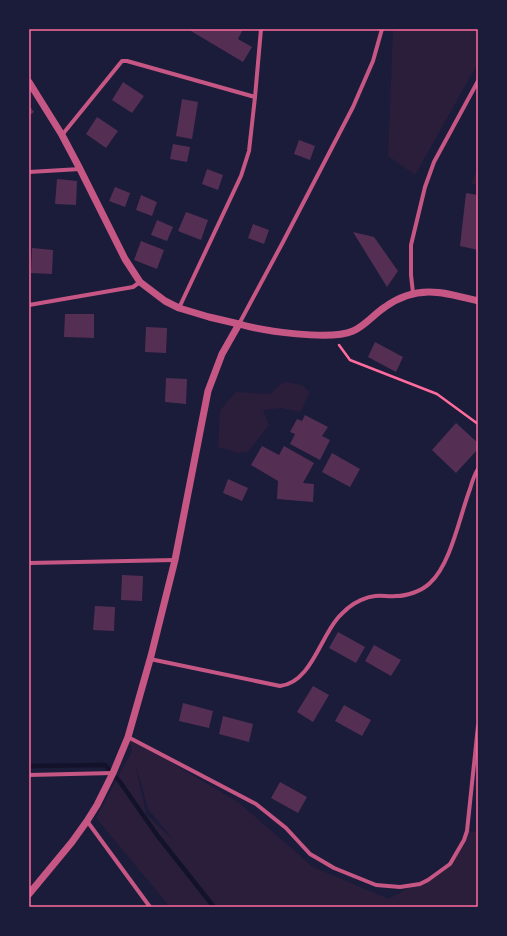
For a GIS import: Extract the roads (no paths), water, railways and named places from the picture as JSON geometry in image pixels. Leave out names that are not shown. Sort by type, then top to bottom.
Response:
[{"type":"street","points":[[179,308],[242,176],[249,151],[256,98],[261,29]]},
{"type":"street","points":[[29,894],[72,842],[87,821],[113,773],[128,737],[150,659],[175,560],[208,391],[222,354],[283,242],[352,107],[373,61],[382,29]]},
{"type":"street","points":[[62,135],[122,61],[128,61],[256,98]]},
{"type":"street","points":[[29,82],[62,135],[125,259],[140,282],[165,301],[179,308],[209,318],[254,328],[304,334],[332,335],[353,331],[370,320],[385,306],[413,293],[441,292],[478,301]]},
{"type":"street","points":[[413,293],[411,275],[411,245],[425,187],[434,162],[478,82]]},
{"type":"street","points":[[29,172],[80,169]]},
{"type":"street","points":[[29,305],[133,287],[140,282]]},
{"type":"street","points":[[150,659],[280,686],[288,685],[298,679],[306,669],[337,619],[350,607],[362,600],[374,596],[398,596],[419,591],[430,583],[449,553],[467,495],[475,473],[478,469]]},
{"type":"street","points":[[29,563],[175,560]]},
{"type":"street","points":[[128,737],[256,804],[286,828],[310,854],[334,868],[376,885],[400,887],[420,884],[444,870],[456,856],[464,840],[467,826],[478,726]]},
{"type":"street","points":[[29,775],[113,773]]},
{"type":"street","points":[[87,821],[150,907]]},
{"type":"waterway","points":[[29,766],[105,765],[120,782],[157,835],[214,907]]}]
